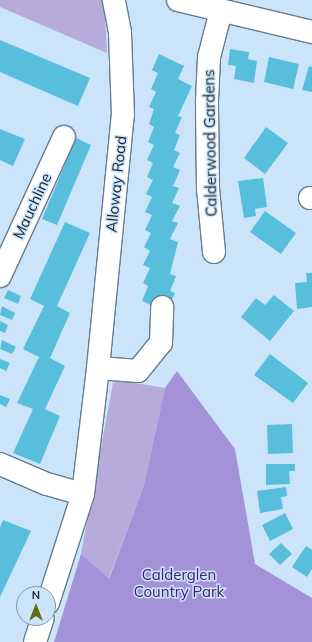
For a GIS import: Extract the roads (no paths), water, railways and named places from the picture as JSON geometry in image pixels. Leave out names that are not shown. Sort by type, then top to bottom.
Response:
[{"type":"street","name":"Alloway Road","points":[[54,586],[82,494],[98,368],[123,115],[120,32],[114,0]]},
{"type":"street","points":[[178,0],[312,32]]},
{"type":"street","name":"Calderwood Gardens","points":[[214,252],[208,189],[206,101],[209,57],[221,11]]},
{"type":"street","name":"Mauchline","points":[[0,276],[64,137]]},
{"type":"street","points":[[98,368],[138,372],[161,343],[162,307]]},
{"type":"street","points":[[0,464],[47,484],[82,494]]},
{"type":"street","points":[[35,642],[40,626]]},
{"type":"park label","name":"Calderglen Country Park","points":[[179,582]]}]
